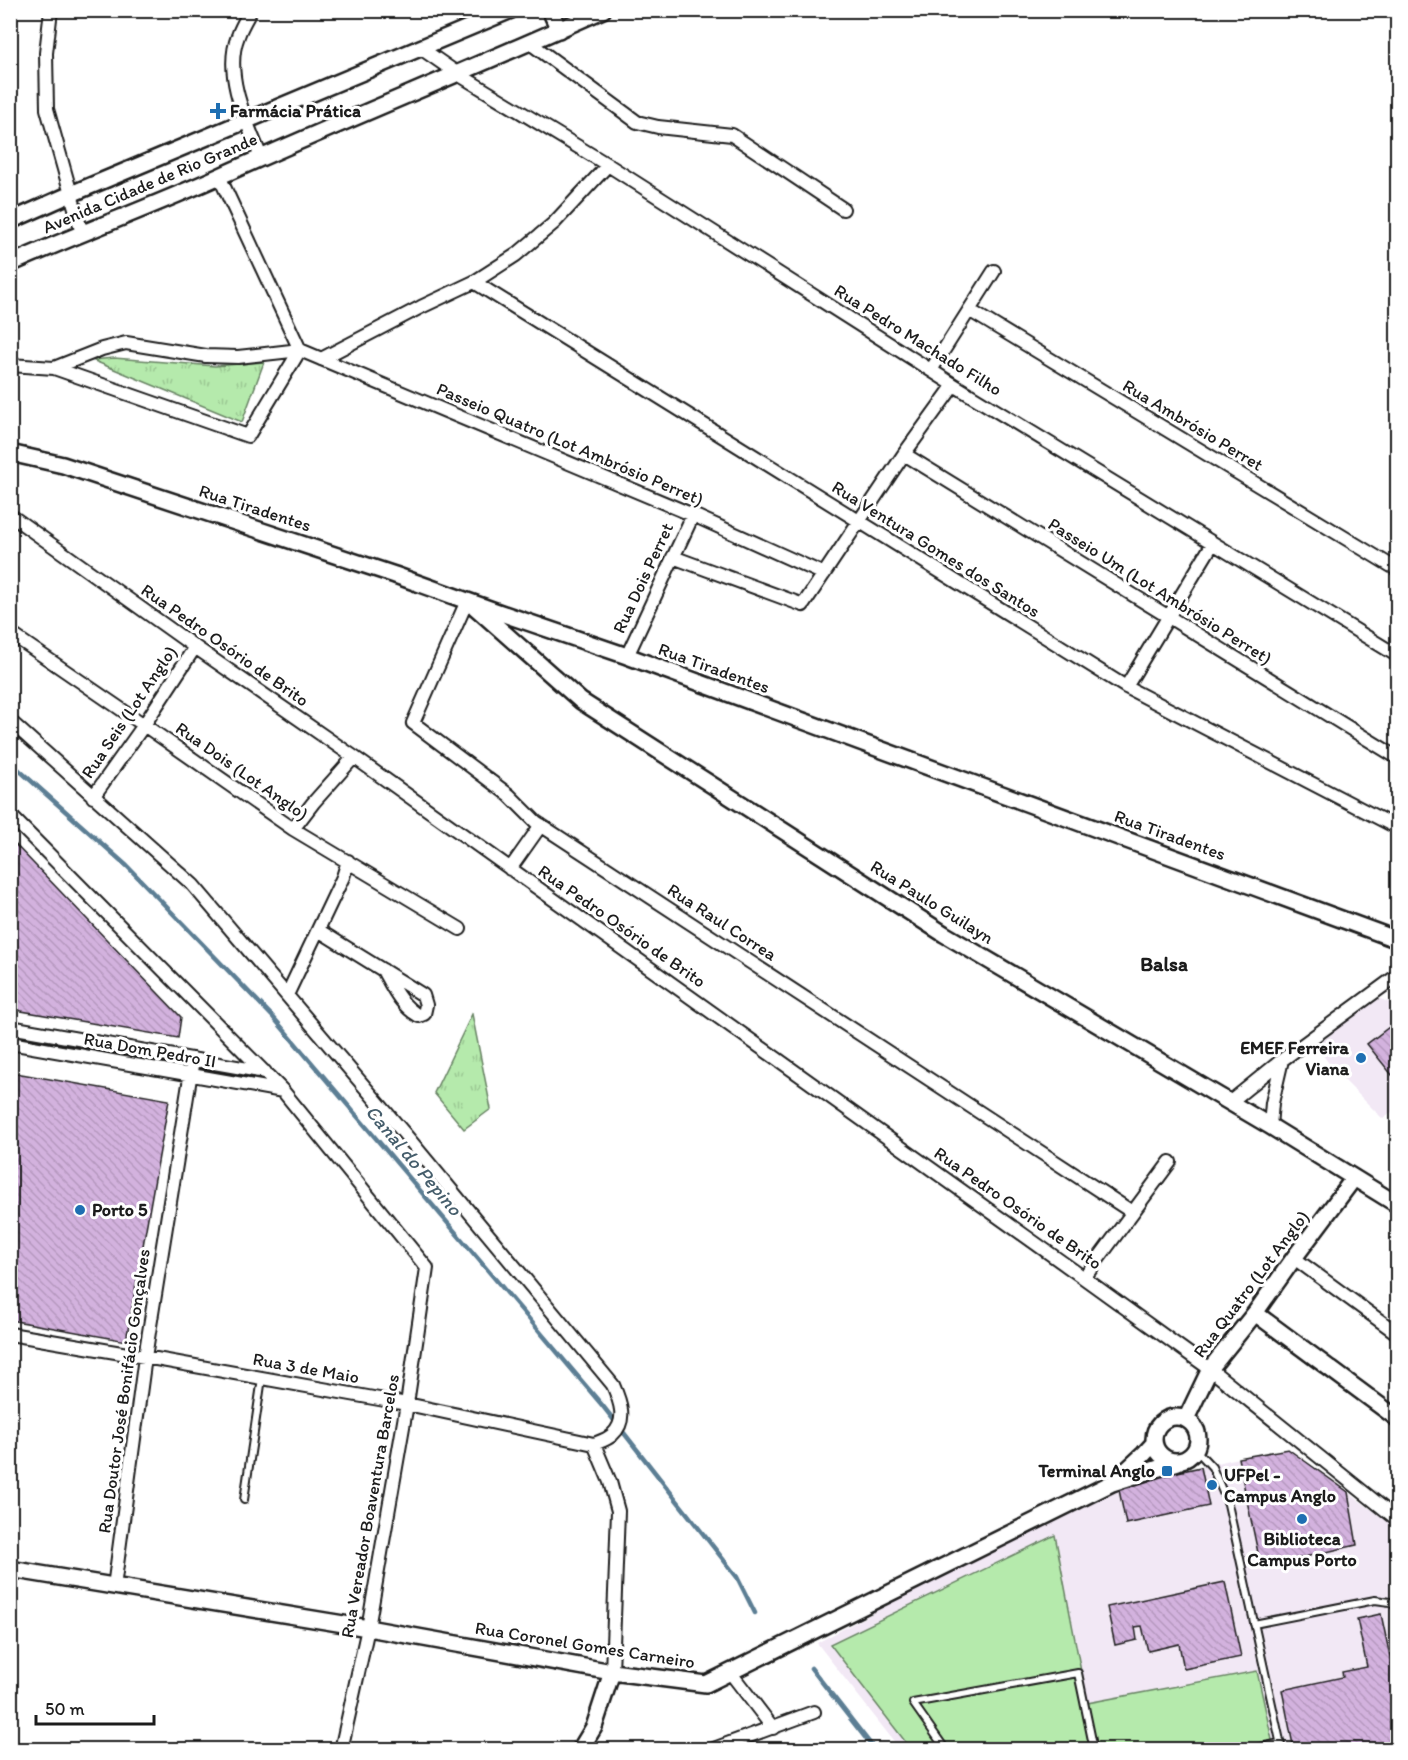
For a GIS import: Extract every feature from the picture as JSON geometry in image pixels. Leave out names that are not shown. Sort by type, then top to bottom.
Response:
[{"type":"street","points":[[51,10],[46,53],[47,109],[82,233]]},
{"type":"street","points":[[250,10],[237,37],[233,67],[236,90],[246,122],[261,157]]},
{"type":"street","name":"Avenida Cidade de Rio Grande","points":[[10,221],[511,10]]},
{"type":"street","points":[[550,10],[559,30]]},
{"type":"street","name":"Avenida Cidade de Rio Grande","points":[[10,264],[603,10]]},
{"type":"street","points":[[530,43],[637,122],[658,128],[732,135],[843,209]]},
{"type":"street","name":"Rua Pedro Machado Filho","points":[[422,49],[458,74],[608,165],[954,385],[1398,656]]},
{"type":"street","points":[[321,359],[474,282],[516,255],[554,223],[608,165]]},
{"type":"street","points":[[219,176],[300,350]]},
{"type":"street","points":[[931,370],[994,271]]},
{"type":"street","name":"Rua Ventura Gomes dos Santos","points":[[474,282],[1126,687],[1395,821]]},
{"type":"street","name":"Rua Ambrósio Perret","points":[[969,310],[1398,570]]},
{"type":"street","points":[[54,368],[102,349],[126,343],[238,357],[300,350]]},
{"type":"street","points":[[10,365],[54,368],[248,436],[300,350]]},
{"type":"street","name":"Passeio Quatro (Lot Ambrósio Perret)","points":[[300,350],[693,515],[824,574]]},
{"type":"street","points":[[673,557],[804,605],[904,454],[954,385]]},
{"type":"street","name":"Rua Tiradentes","points":[[10,453],[63,465],[627,656],[1398,939]]},
{"type":"street","name":"Passeio Um (Lot Ambrósio Perret)","points":[[904,454],[1398,758]]},
{"type":"street","name":"Rua Pedro Osório de Brito","points":[[10,515],[354,757],[1210,1369],[1398,1520]]},
{"type":"street","name":"Rua Dois Perret","points":[[627,656],[693,515]]},
{"type":"street","points":[[1126,687],[1213,543]]},
{"type":"street","name":"Rua Raul Correa","points":[[468,601],[413,723],[509,795],[541,825],[1132,1212]]},
{"type":"street","name":"Rua Paulo Guilayn","points":[[468,601],[581,701],[944,934],[1270,1126],[1398,1205]]},
{"type":"street","name":"Rua Dois (Lot Anglo)","points":[[10,633],[293,829],[460,929]]},
{"type":"street","name":"Rua Seis (Lot Anglo)","points":[[93,797],[195,647]]},
{"type":"street","points":[[10,721],[192,885],[287,995],[613,1385],[622,1405],[621,1421],[612,1436],[594,1444],[610,1482],[618,1511],[612,1672],[594,1727],[580,1749]]},
{"type":"street","points":[[293,829],[354,757]]},
{"type":"street","points":[[10,815],[283,1092]]},
{"type":"street","points":[[510,869],[541,825]]},
{"type":"street","points":[[287,995],[343,877],[348,861]]},
{"type":"street","points":[[318,930],[383,970]]},
{"type":"street","points":[[1229,1103],[1282,1060],[1398,975]]},
{"type":"street","name":"Rua Dom Pedro II","points":[[10,1027],[265,1072]]},
{"type":"street","points":[[84,1056],[88,1041]]},
{"type":"street","name":"Rua Dom Pedro II","points":[[10,1043],[283,1092]]},
{"type":"street","name":"Rua Doutor José Bonifácio Gonçalves","points":[[114,1587],[145,1357],[193,1059]]},
{"type":"street","points":[[1270,1126],[1272,1103],[1282,1060]]},
{"type":"street","name":"Rua Vereador Boaventura Barcelos","points":[[283,1092],[427,1268],[407,1404],[368,1628],[341,1749]]},
{"type":"street","points":[[1084,1278],[1170,1162]]},
{"type":"street","name":"Rua Quatro (Lot Anglo)","points":[[1186,1419],[1210,1369],[1256,1313],[1354,1178]]},
{"type":"street","points":[[1294,1258],[1398,1334]]},
{"type":"street","points":[[1256,1313],[1398,1419]]},
{"type":"street","name":"Rua 3 de Maio","points":[[10,1334],[407,1404],[594,1444]]},
{"type":"street","points":[[1179,1416],[1186,1419],[1197,1429],[1196,1450],[1185,1460],[1178,1462],[1165,1459],[1154,1443],[1156,1429],[1165,1419],[1179,1416]]},
{"type":"street","name":"Rua Coronel Gomes Carneiro","points":[[1112,1483],[1154,1443]]},
{"type":"street","name":"Rua Coronel Gomes Carneiro","points":[[10,1569],[368,1628],[612,1672],[706,1684],[1112,1483],[1178,1462]]},
{"type":"street","points":[[730,1672],[773,1728]]},
{"type":"street","points":[[711,1749],[814,1712]]},
{"type":"lane","points":[[244,1500],[262,1378]]},
{"type":"lane","points":[[1196,1450],[1212,1467],[1228,1504],[1281,1746],[1247,1749]]},
{"type":"lane","points":[[1254,1624],[1375,1600],[1390,1602],[1398,1608]]},
{"type":"lane","points":[[946,1749],[913,1703],[1078,1673],[1094,1749]]},
{"type":"shaded area","name":"EMEF Ferreira Viana","points":[[1377,998],[1397,1005],[1397,1108],[1383,1119],[1334,1070],[1316,1046]]},
{"type":"shaded area","points":[[1288,1449],[1397,1528],[1397,1749],[900,1749],[817,1643],[973,1559],[1118,1485]]},
{"type":"green space","points":[[114,358],[215,366],[264,362],[242,422],[92,360]]},
{"type":"green space","points":[[472,1014],[491,1109],[464,1129],[434,1093]]},
{"type":"green space","points":[[1055,1535],[1087,1703],[1257,1671],[1274,1749],[911,1749],[830,1644]]},
{"type":"building","points":[[10,839],[181,1017],[178,1038],[10,1009]]},
{"type":"building","points":[[1397,1021],[1398,1071],[1392,1075],[1367,1044]]},
{"type":"building","name":"Porto 5","points":[[10,1072],[169,1100],[126,1341],[10,1320]]},
{"type":"building","name":"Biblioteca Campus Porto","points":[[1288,1449],[1348,1492],[1357,1545],[1261,1567],[1238,1458]]},
{"type":"building","points":[[1201,1467],[1209,1506],[1126,1524],[1118,1485]]},
{"type":"building","points":[[1225,1582],[1241,1657],[1184,1669],[1179,1644],[1148,1651],[1142,1626],[1135,1627],[1137,1640],[1115,1645],[1107,1607]]},
{"type":"building","points":[[1381,1614],[1392,1666],[1398,1665],[1398,1750],[1294,1750],[1282,1690],[1343,1677],[1342,1672],[1367,1667],[1357,1619]]},
{"type":"waterway","name":"Canal do Pepino","points":[[10,762],[127,866],[273,1017],[602,1405],[737,1577],[755,1613]]},
{"type":"waterway","name":"Canal do Pepino","points":[[811,1668],[875,1750]]},
{"type":"place","name":"Farmácia Prática","points":[[218,111]]},
{"type":"place","name":"EMEF Ferreira Viana","points":[[1361,1058]]},
{"type":"place","name":"Porto 5","points":[[80,1210]]},
{"type":"place","name":"Terminal Anglo","points":[[1167,1471]]},
{"type":"place","name":"UFPel - Campus Anglo","points":[[1212,1485]]},
{"type":"place","name":"Biblioteca Campus Porto","points":[[1302,1519]]},
{"type":"district","name":"Balsa","points":[[1164,964]]}]
